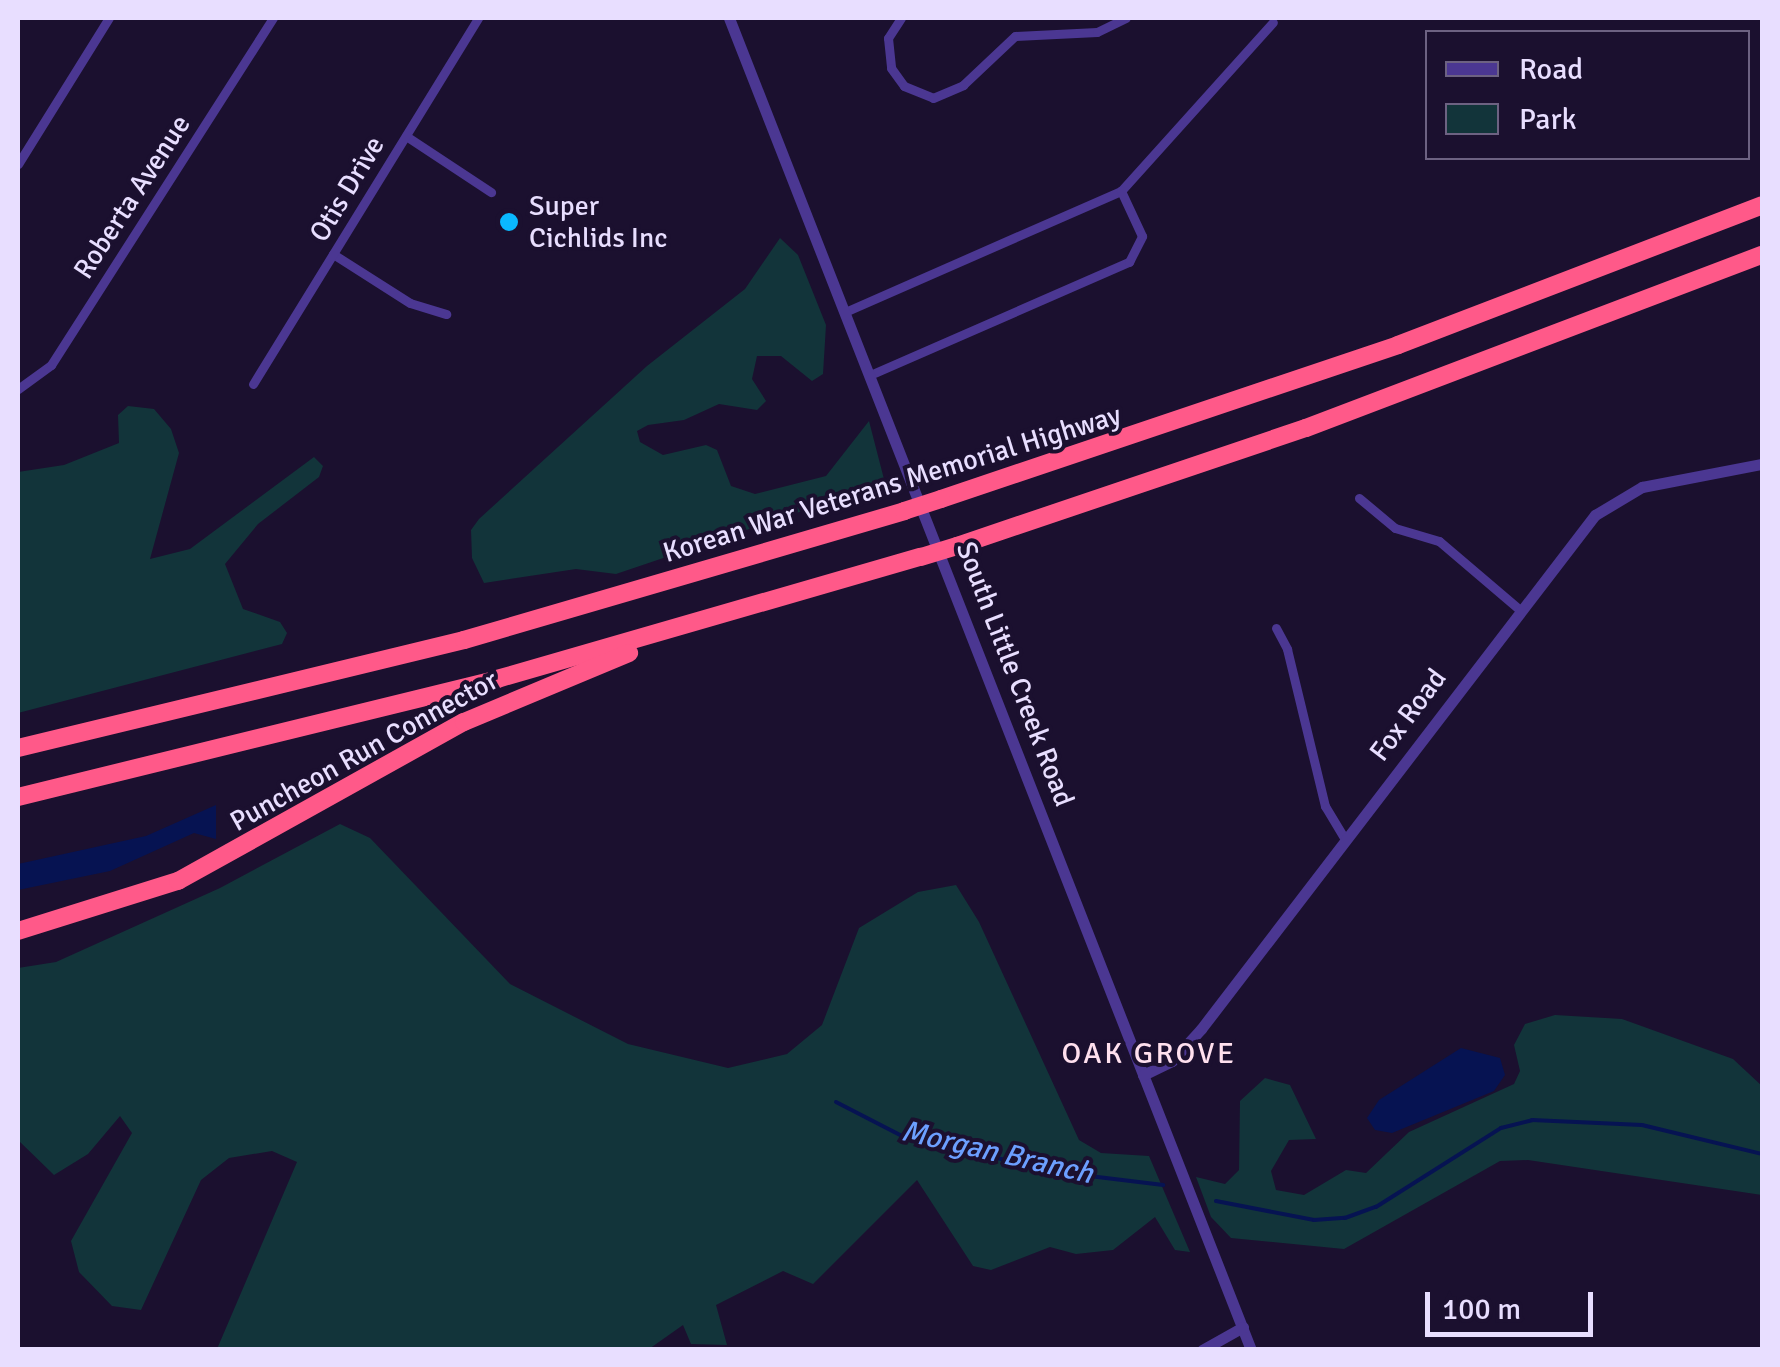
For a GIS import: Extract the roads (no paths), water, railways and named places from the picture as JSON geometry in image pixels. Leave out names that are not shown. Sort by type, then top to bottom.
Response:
[{"type":"highway","name":"Korean War Veterans Memorial Highway","points":[[18,746],[448,644],[904,512],[1382,350],[1762,204]]},
{"type":"highway","points":[[18,797],[319,726],[736,613],[957,546],[1306,428],[1762,255]]},
{"type":"highway","name":"Puncheon Run Connector","points":[[18,931],[178,881],[491,709],[736,613]]},
{"type":"street","points":[[18,164],[110,18]]},
{"type":"street","name":"Roberta Avenue","points":[[18,390],[51,365],[273,18]]},
{"type":"street","name":"Otis Drive","points":[[253,384],[478,18]]},
{"type":"street","name":"South Little Creek Road","points":[[729,18],[1251,1350]]},
{"type":"street","points":[[900,18],[888,38],[890,68],[904,86],[933,98],[963,85],[1015,36],[1097,32],[1126,18]]},
{"type":"street","points":[[845,312],[1122,191],[1272,22]]},
{"type":"street","points":[[406,136],[491,192]]},
{"type":"street","points":[[870,375],[1128,262],[1142,236],[1122,191]]},
{"type":"street","points":[[333,254],[410,303],[446,314]]},
{"type":"street","name":"Fox Road","points":[[1143,1075],[1189,1044],[1582,529],[1614,500],[1658,482],[1762,464]]},
{"type":"street","points":[[1359,498],[1395,528],[1439,542],[1520,610]]},
{"type":"street","points":[[1276,628],[1287,649],[1325,806],[1345,839]]},
{"type":"street","points":[[1202,1350],[1243,1327]]},
{"type":"waterway","name":"Morgan Branch","points":[[836,1102],[910,1140],[1073,1174],[1163,1185]]},
{"type":"waterway","name":"Morgan Branch","points":[[1216,1201],[1314,1220],[1345,1218],[1376,1207],[1501,1128],[1532,1120],[1642,1125],[1762,1154]]},
{"type":"place","name":"Super Cichlids Inc","points":[[509,222]]},
{"type":"district","name":"OAK GROVE","points":[[1149,1054]]}]
